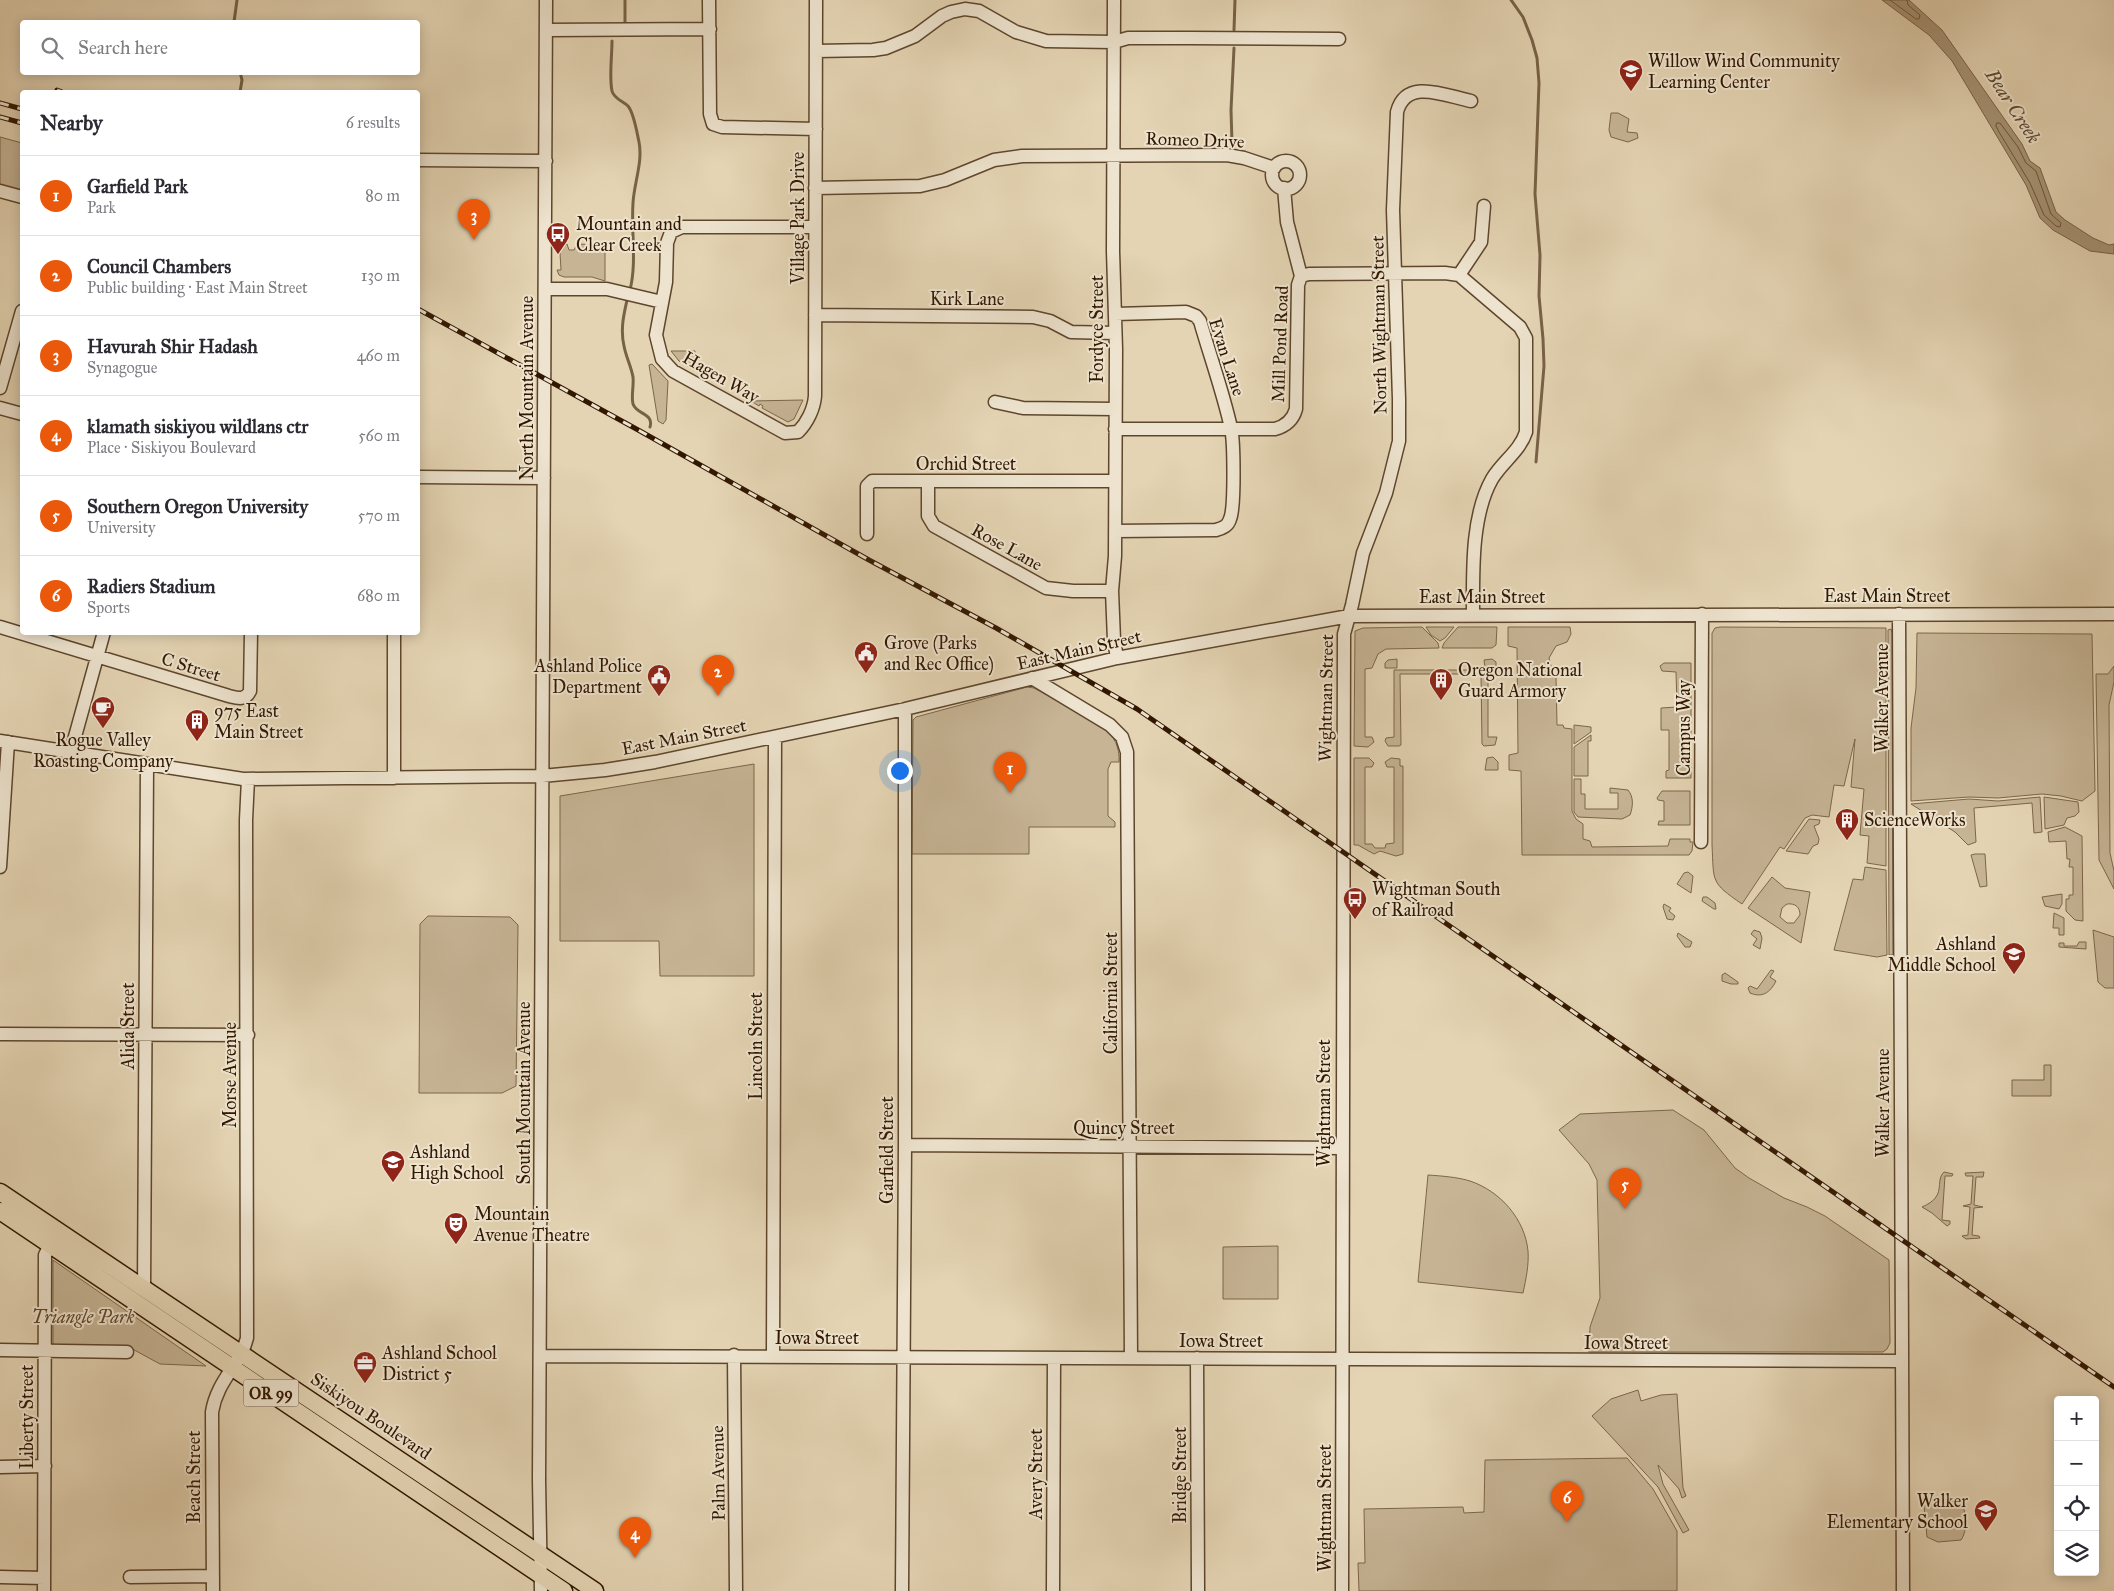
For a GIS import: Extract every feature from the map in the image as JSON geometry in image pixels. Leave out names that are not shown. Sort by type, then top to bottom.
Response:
[{"type":"main road","name":"Siskiyou Boulevard","points":[[0,1192],[595,1591]]},
{"type":"main road","name":"Siskiyou Boulevard","points":[[0,1211],[232,1367],[541,1583],[564,1591]]},
{"type":"street","name":"North Mountain Avenue","points":[[542,776],[546,0]]},
{"type":"street","points":[[709,0],[710,114],[713,124],[722,127],[816,129]]},
{"type":"street","name":"Village Park Drive","points":[[798,432],[804,426],[814,402],[816,0]]},
{"type":"street","name":"Fordyce Street","points":[[1114,0],[1115,531],[1112,591],[1114,640],[1117,658]]},
{"type":"street","points":[[816,51],[886,48],[915,36],[942,16],[965,9],[978,11],[1016,32],[1046,41],[1114,42],[1128,38],[1339,39]]},
{"type":"street","points":[[547,30],[710,29]]},
{"type":"street","name":"North Wightman Street","points":[[1349,616],[1363,553],[1386,493],[1399,441],[1400,399],[1394,191],[1396,125],[1399,104],[1402,98],[1413,92],[1425,91],[1471,101]]},
{"type":"street","name":"Romeo Drive","points":[[815,188],[904,188],[920,186],[945,180],[981,164],[1007,158],[1227,155],[1244,158],[1274,168],[1277,164],[1286,161],[1295,165],[1298,169],[1299,178],[1297,183],[1289,188],[1284,188]]},
{"type":"street","points":[[420,160],[546,161]]},
{"type":"street","points":[[1274,168],[1272,174],[1273,181],[1278,186],[1284,188],[1286,222],[1301,276]]},
{"type":"street","points":[[0,191],[20,196]]},
{"type":"street","points":[[1473,614],[1474,544],[1486,495],[1492,480],[1521,444],[1526,432],[1524,332],[1459,275],[1465,263],[1481,242],[1484,206]]},
{"type":"street","name":"Hagen Way","points":[[798,432],[785,433],[673,371],[662,358],[656,344],[656,327],[667,276],[668,237],[676,229],[682,227],[815,227]]},
{"type":"street","name":"Mill Pond Road","points":[[1115,429],[1275,429],[1283,427],[1294,415],[1296,409],[1298,285],[1301,276],[1309,274],[1445,273],[1459,275]]},
{"type":"street","points":[[546,289],[614,290],[662,302]]},
{"type":"street","name":"Evan Lane","points":[[1115,314],[1186,312],[1196,316],[1200,321],[1231,429]]},
{"type":"street","name":"Kirk Lane","points":[[815,315],[1033,317],[1050,321],[1071,332],[1115,333]]},
{"type":"street","points":[[0,388],[20,318]]},
{"type":"street","points":[[995,402],[1023,408],[1115,409]]},
{"type":"street","points":[[0,408],[20,413]]},
{"type":"street","points":[[1115,531],[1216,530],[1225,527],[1230,520],[1232,510],[1231,429]]},
{"type":"street","points":[[420,477],[544,478]]},
{"type":"street","name":"Rose Lane","points":[[928,481],[928,516],[934,526],[1046,588],[1066,591],[1112,591]]},
{"type":"street","name":"Orchid Street","points":[[867,534],[867,486],[870,482],[1115,481]]},
{"type":"street","name":"East Main Street","points":[[4,741],[248,779],[542,776],[605,770],[646,763],[905,709],[1117,658],[1349,616],[1473,614],[2114,614]]},
{"type":"street","name":"Campus Way","points":[[1701,842],[1702,614]]},
{"type":"street","name":"Walker Avenue","points":[[1899,614],[1903,1591]]},
{"type":"street","name":"Wightman Street","points":[[1342,1591],[1344,634],[1349,616]]},
{"type":"street","name":"C Street","points":[[0,627],[20,633]]},
{"type":"street","name":"C Street","points":[[26,635],[229,696],[243,698],[248,696],[250,692],[251,635]]},
{"type":"street","points":[[71,751],[103,635]]},
{"type":"street","points":[[394,635],[394,778]]},
{"type":"street","name":"California Street","points":[[1032,678],[1110,725],[1122,737],[1127,752],[1131,1358]]},
{"type":"street","name":"Garfield Street","points":[[902,1591],[905,709]]},
{"type":"street","name":"Lincoln Street","points":[[773,1356],[775,737]]},
{"type":"street","points":[[0,867],[4,741]]},
{"type":"street","name":"Alida Street","points":[[144,1289],[147,764]]},
{"type":"street","name":"South Mountain Avenue","points":[[541,1583],[542,776]]},
{"type":"street","name":"Morse Avenue","points":[[232,1367],[246,1343],[248,1326],[246,820],[248,779]]},
{"type":"street","points":[[0,1034],[248,1036]]},
{"type":"street","name":"Quincy Street","points":[[905,1145],[1342,1148]]},
{"type":"street","name":"Liberty Street","points":[[44,1591],[45,1255],[50,1245]]},
{"type":"street","points":[[0,1350],[126,1352]]},
{"type":"street","name":"Iowa Street","points":[[541,1356],[734,1355],[1902,1361]]},
{"type":"street","name":"Palm Avenue","points":[[734,1355],[736,1591]]},
{"type":"street","name":"Avery Street","points":[[1053,1591],[1054,1358]]},
{"type":"street","name":"Bridge Street","points":[[1197,1358],[1198,1591]]},
{"type":"street","name":"Beach Street","points":[[213,1591],[212,1412],[218,1389],[232,1367]]},
{"type":"street","points":[[0,1467],[44,1466]]},
{"type":"street","points":[[130,1576],[213,1576]]},
{"type":"street","points":[[0,1578],[44,1578]]},
{"type":"green space","points":[[1611,113],[1618,113],[1629,119],[1627,132],[1637,133],[1638,138],[1628,142],[1611,137],[1609,130]]},
{"type":"green space","points":[[0,137],[20,142],[20,196],[0,191]]},
{"type":"green space","points":[[557,244],[567,244],[569,250],[574,250],[577,244],[605,245],[605,281],[592,277],[564,277],[559,275],[557,270],[561,270],[560,253],[557,253]]},
{"type":"green space","points":[[671,351],[695,351],[694,370],[679,361]]},
{"type":"green space","points":[[652,364],[668,381],[666,420],[663,424],[658,421],[649,365]]},
{"type":"green space","points":[[803,400],[794,419],[788,422],[762,408],[763,406],[760,404],[759,406],[751,401]]},
{"type":"green space","points":[[1422,627],[1438,643],[1439,648],[1386,649],[1378,654],[1372,668],[1365,669],[1365,737],[1372,737],[1374,742],[1368,747],[1354,746],[1355,631],[1363,628]]},
{"type":"green space","points":[[1426,627],[1454,627],[1440,641],[1431,635]]},
{"type":"green space","points":[[1458,627],[1497,627],[1496,645],[1492,648],[1442,648]]},
{"type":"green space","points":[[1508,627],[1570,627],[1571,634],[1567,642],[1556,646],[1549,658],[1556,677],[1557,725],[1563,725],[1564,728],[1572,729],[1572,811],[1576,819],[1583,824],[1583,839],[1590,841],[1592,847],[1668,846],[1670,839],[1690,839],[1690,842],[1693,842],[1692,851],[1689,855],[1522,855],[1521,771],[1509,770],[1509,755],[1518,753],[1517,648],[1508,646]]},
{"type":"green space","points":[[1715,628],[1886,628],[1886,866],[1867,863],[1869,836],[1860,835],[1864,789],[1851,787],[1855,739],[1844,786],[1834,785],[1829,817],[1812,815],[1805,818],[1784,849],[1780,847],[1742,904],[1719,885],[1714,874],[1712,845],[1712,633]]},
{"type":"green space","points":[[1891,629],[1893,955],[1889,955],[1888,630]]},
{"type":"green space","points":[[1917,633],[2092,634],[2095,791],[2082,801],[2042,794],[1998,798],[1969,797],[1911,801],[1911,728],[1916,688]]},
{"type":"green space","points":[[1397,659],[1397,668],[1385,668],[1385,663],[1388,660]]},
{"type":"green space","points":[[1492,659],[1496,662],[1496,667],[1485,668],[1484,660]]},
{"type":"green space","points":[[1664,663],[1691,663],[1691,778],[1666,778],[1666,771],[1669,770],[1669,730],[1661,730],[1661,708],[1677,707],[1676,672],[1662,671],[1660,666]]},
{"type":"green space","points":[[2114,666],[2114,682],[2109,705],[2110,853],[2114,871],[2114,889],[2099,860],[2096,674],[2108,674]]},
{"type":"green space","points":[[1394,670],[1438,670],[1438,674],[1400,674],[1401,745],[1388,746],[1385,741],[1386,738],[1394,737]]},
{"type":"green space","points":[[1444,670],[1488,670],[1488,737],[1497,737],[1495,745],[1484,746],[1482,744],[1481,674],[1444,674]]},
{"type":"green space","points":[[1027,687],[1034,688],[1104,726],[1113,738],[1117,747],[1119,762],[1111,762],[1108,769],[1108,816],[1115,822],[1115,827],[1029,827],[1029,854],[912,854],[913,720],[916,717]]},
{"type":"green space","points":[[1574,725],[1591,727],[1591,732],[1574,744]]},
{"type":"green space","points":[[1591,735],[1591,741],[1588,741],[1588,776],[1574,776],[1574,747]]},
{"type":"green space","points":[[1493,757],[1498,762],[1498,770],[1485,770],[1487,758]]},
{"type":"green space","points":[[1354,758],[1369,758],[1374,763],[1372,767],[1365,767],[1365,844],[1372,844],[1375,848],[1385,848],[1386,844],[1394,843],[1394,767],[1387,767],[1385,762],[1391,758],[1400,759],[1400,766],[1403,766],[1403,854],[1396,856],[1380,851],[1374,854],[1358,845],[1354,845]]},
{"type":"green space","points":[[754,764],[754,976],[660,976],[659,941],[560,941],[560,796]]},
{"type":"green space","points":[[1574,779],[1581,779],[1581,794],[1585,794],[1585,809],[1618,809],[1618,793],[1610,793],[1610,788],[1628,790],[1632,802],[1630,815],[1622,819],[1578,817],[1574,812]]},
{"type":"green space","points":[[1662,791],[1690,791],[1690,825],[1658,825],[1659,821],[1664,821],[1664,801],[1657,798]]},
{"type":"green space","points":[[2040,797],[2042,832],[2034,833],[2032,803],[1974,808],[1976,842],[1968,845],[1955,832],[1911,804],[1969,799],[1998,801]]},
{"type":"green space","points":[[2044,797],[2078,802],[2079,812],[2075,816],[2067,818],[2064,825],[2045,829]]},
{"type":"green space","points":[[1809,819],[1820,820],[1819,824],[1814,826],[1819,839],[1818,844],[1813,846],[1808,854],[1786,851]]},
{"type":"green space","points":[[2065,827],[2082,836],[2083,921],[2075,920],[2066,911],[2066,899],[2069,899],[2069,895],[2073,895],[2073,867],[2069,867],[2070,859],[2067,859],[2066,841],[2049,842],[2048,832]]},
{"type":"green space","points":[[1985,854],[1987,886],[1980,887],[1971,855]]},
{"type":"green space","points":[[1865,867],[1886,870],[1887,955],[1877,957],[1834,950],[1853,879],[1863,880]]},
{"type":"green space","points":[[1688,872],[1693,876],[1691,893],[1677,884],[1684,873]]},
{"type":"green space","points":[[1772,877],[1785,888],[1810,892],[1801,943],[1748,908]],"holes":[[[1787,904],[1796,906],[1800,912],[1794,923],[1787,923],[1780,917],[1782,908]]]},
{"type":"green space","points":[[2062,894],[2062,904],[2059,909],[2045,906],[2042,897]]},
{"type":"green space","points":[[1703,897],[1707,897],[1715,903],[1716,909],[1702,901]]},
{"type":"green space","points":[[1664,904],[1671,908],[1669,911],[1675,916],[1673,920],[1667,919],[1663,907]]},
{"type":"green space","points":[[2054,913],[2064,918],[2064,935],[2059,935],[2059,928],[2053,928]]},
{"type":"green space","points":[[428,916],[510,917],[518,925],[516,1086],[502,1093],[419,1093],[420,924]]},
{"type":"green space","points":[[1754,930],[1760,932],[1762,938],[1760,949],[1753,945],[1757,939],[1751,934]]},
{"type":"green space","points":[[2093,930],[2114,937],[2114,988],[2105,988],[2098,982]]},
{"type":"green space","points":[[1678,933],[1692,942],[1690,947],[1685,947],[1677,936]]},
{"type":"green space","points":[[2079,942],[2086,942],[2086,949],[2059,947],[2059,943],[2064,943],[2064,946],[2077,946]]},
{"type":"green space","points":[[1771,970],[1774,971],[1770,977],[1776,981],[1771,989],[1762,995],[1750,993],[1748,988],[1750,986],[1757,989]]},
{"type":"green space","points":[[1725,973],[1738,982],[1738,984],[1722,981],[1722,975]]},
{"type":"green space","points":[[2044,1065],[2051,1065],[2051,1096],[2012,1096],[2012,1080],[2044,1080]]},
{"type":"green space","points":[[1673,1110],[1704,1130],[1735,1168],[1749,1178],[1784,1198],[1825,1216],[1889,1260],[1890,1343],[1887,1349],[1883,1352],[1589,1352],[1590,1327],[1600,1298],[1597,1180],[1589,1164],[1559,1130],[1580,1114]]},
{"type":"green space","points":[[1944,1172],[1953,1174],[1952,1176],[1945,1176],[1942,1220],[1950,1221],[1950,1224],[1947,1226],[1922,1207],[1930,1203],[1938,1194],[1941,1176]]},
{"type":"green space","points":[[1984,1172],[1983,1177],[1976,1177],[1974,1205],[1983,1207],[1974,1208],[1972,1235],[1979,1236],[1980,1238],[1966,1239],[1962,1236],[1968,1235],[1970,1207],[1963,1206],[1971,1204],[1973,1176],[1966,1176],[1965,1173]]},
{"type":"green space","points":[[1428,1175],[1470,1181],[1491,1192],[1509,1208],[1522,1228],[1528,1251],[1528,1267],[1523,1293],[1418,1282]]},
{"type":"green space","points":[[1278,1246],[1278,1299],[1223,1299],[1223,1247]]},
{"type":"green space","name":"Triangle Park","points":[[53,1260],[206,1366],[160,1364],[127,1346],[53,1346]]},
{"type":"green space","points":[[1638,1390],[1641,1401],[1661,1395],[1677,1394],[1683,1488],[1686,1496],[1682,1498],[1679,1489],[1658,1465],[1663,1484],[1689,1530],[1683,1533],[1658,1487],[1592,1416],[1611,1399]]},
{"type":"green space","points":[[1627,1458],[1653,1489],[1677,1531],[1677,1591],[1359,1591],[1358,1563],[1365,1563],[1364,1509],[1463,1507],[1464,1513],[1484,1512],[1485,1460]]},
{"type":"green space","points":[[1929,1501],[1951,1501],[1962,1506],[1966,1520],[1965,1532],[1961,1540],[1938,1542],[1927,1537],[1924,1506]]},
{"type":"water","points":[[1882,0],[1909,0],[1942,30],[2022,144],[2030,161],[2040,168],[2056,212],[2093,238],[2109,245],[2114,244],[2114,254],[2090,251],[2053,230],[2040,218],[2026,185],[1952,61],[1929,35]]},
{"type":"waterway","points":[[234,20],[237,0]]},
{"type":"waterway","points":[[625,0],[625,22]]},
{"type":"waterway","points":[[1234,30],[1235,0]]},
{"type":"waterway","points":[[1511,0],[1523,17],[1532,40],[1537,58],[1539,83],[1535,194],[1540,255],[1539,296],[1544,366],[1536,462]]},
{"type":"waterway","points":[[612,41],[612,91],[619,100],[628,106],[632,113],[640,150],[633,203],[633,269],[630,290]]},
{"type":"waterway","points":[[1232,143],[1231,110],[1234,48]]},
{"type":"waterway","points":[[240,90],[241,75]]},
{"type":"waterway","points":[[628,296],[622,333],[633,377],[632,401],[635,408],[650,419],[650,427]]},
{"type":"railway","points":[[0,103],[20,108]]},
{"type":"railway","points":[[0,117],[20,122]]},
{"type":"railway","points":[[420,310],[869,560],[996,628],[1137,709],[2114,1387]]},
{"type":"place","name":"Willow Wind Community Learning Center","points":[[1631,92]]},
{"type":"place","name":"Havurah Shir Hadash","points":[[474,240]]},
{"type":"place","name":"Mountain and Clear Creek","points":[[558,255]]},
{"type":"place","name":"Grove (Parks and Rec Office)","points":[[866,674]]},
{"type":"place","name":"Council Chambers","points":[[718,696]]},
{"type":"place","name":"Ashland Police Department","points":[[659,697]]},
{"type":"place","name":"Oregon National Guard Armory","points":[[1441,701]]},
{"type":"place","name":"Rogue Valley Roasting Company","points":[[103,729]]},
{"type":"place","name":"975 East Main Street","points":[[197,742]]},
{"type":"place","name":"Garfield Park","points":[[1010,793]]},
{"type":"place","name":"ScienceWorks","points":[[1847,841]]},
{"type":"place","name":"Wightman South of Railroad","points":[[1355,920]]},
{"type":"place","name":"Ashland Middle School","points":[[2014,975]]},
{"type":"place","name":"Ashland High School","points":[[393,1183]]},
{"type":"place","name":"Southern Oregon University","points":[[1625,1209]]},
{"type":"place","name":"Mountain Avenue Theatre","points":[[456,1245]]},
{"type":"place","name":"Ashland School District 5","points":[[365,1384]]},
{"type":"place","name":"Radiers Stadium","points":[[1567,1522]]},
{"type":"place","name":"Walker Elementary School","points":[[1986,1532]]},
{"type":"place","name":"klamath siskiyou wildlans ctr","points":[[635,1558]]},
{"type":"water label","name":"Bear Creek","points":[[2013,106]]}]
